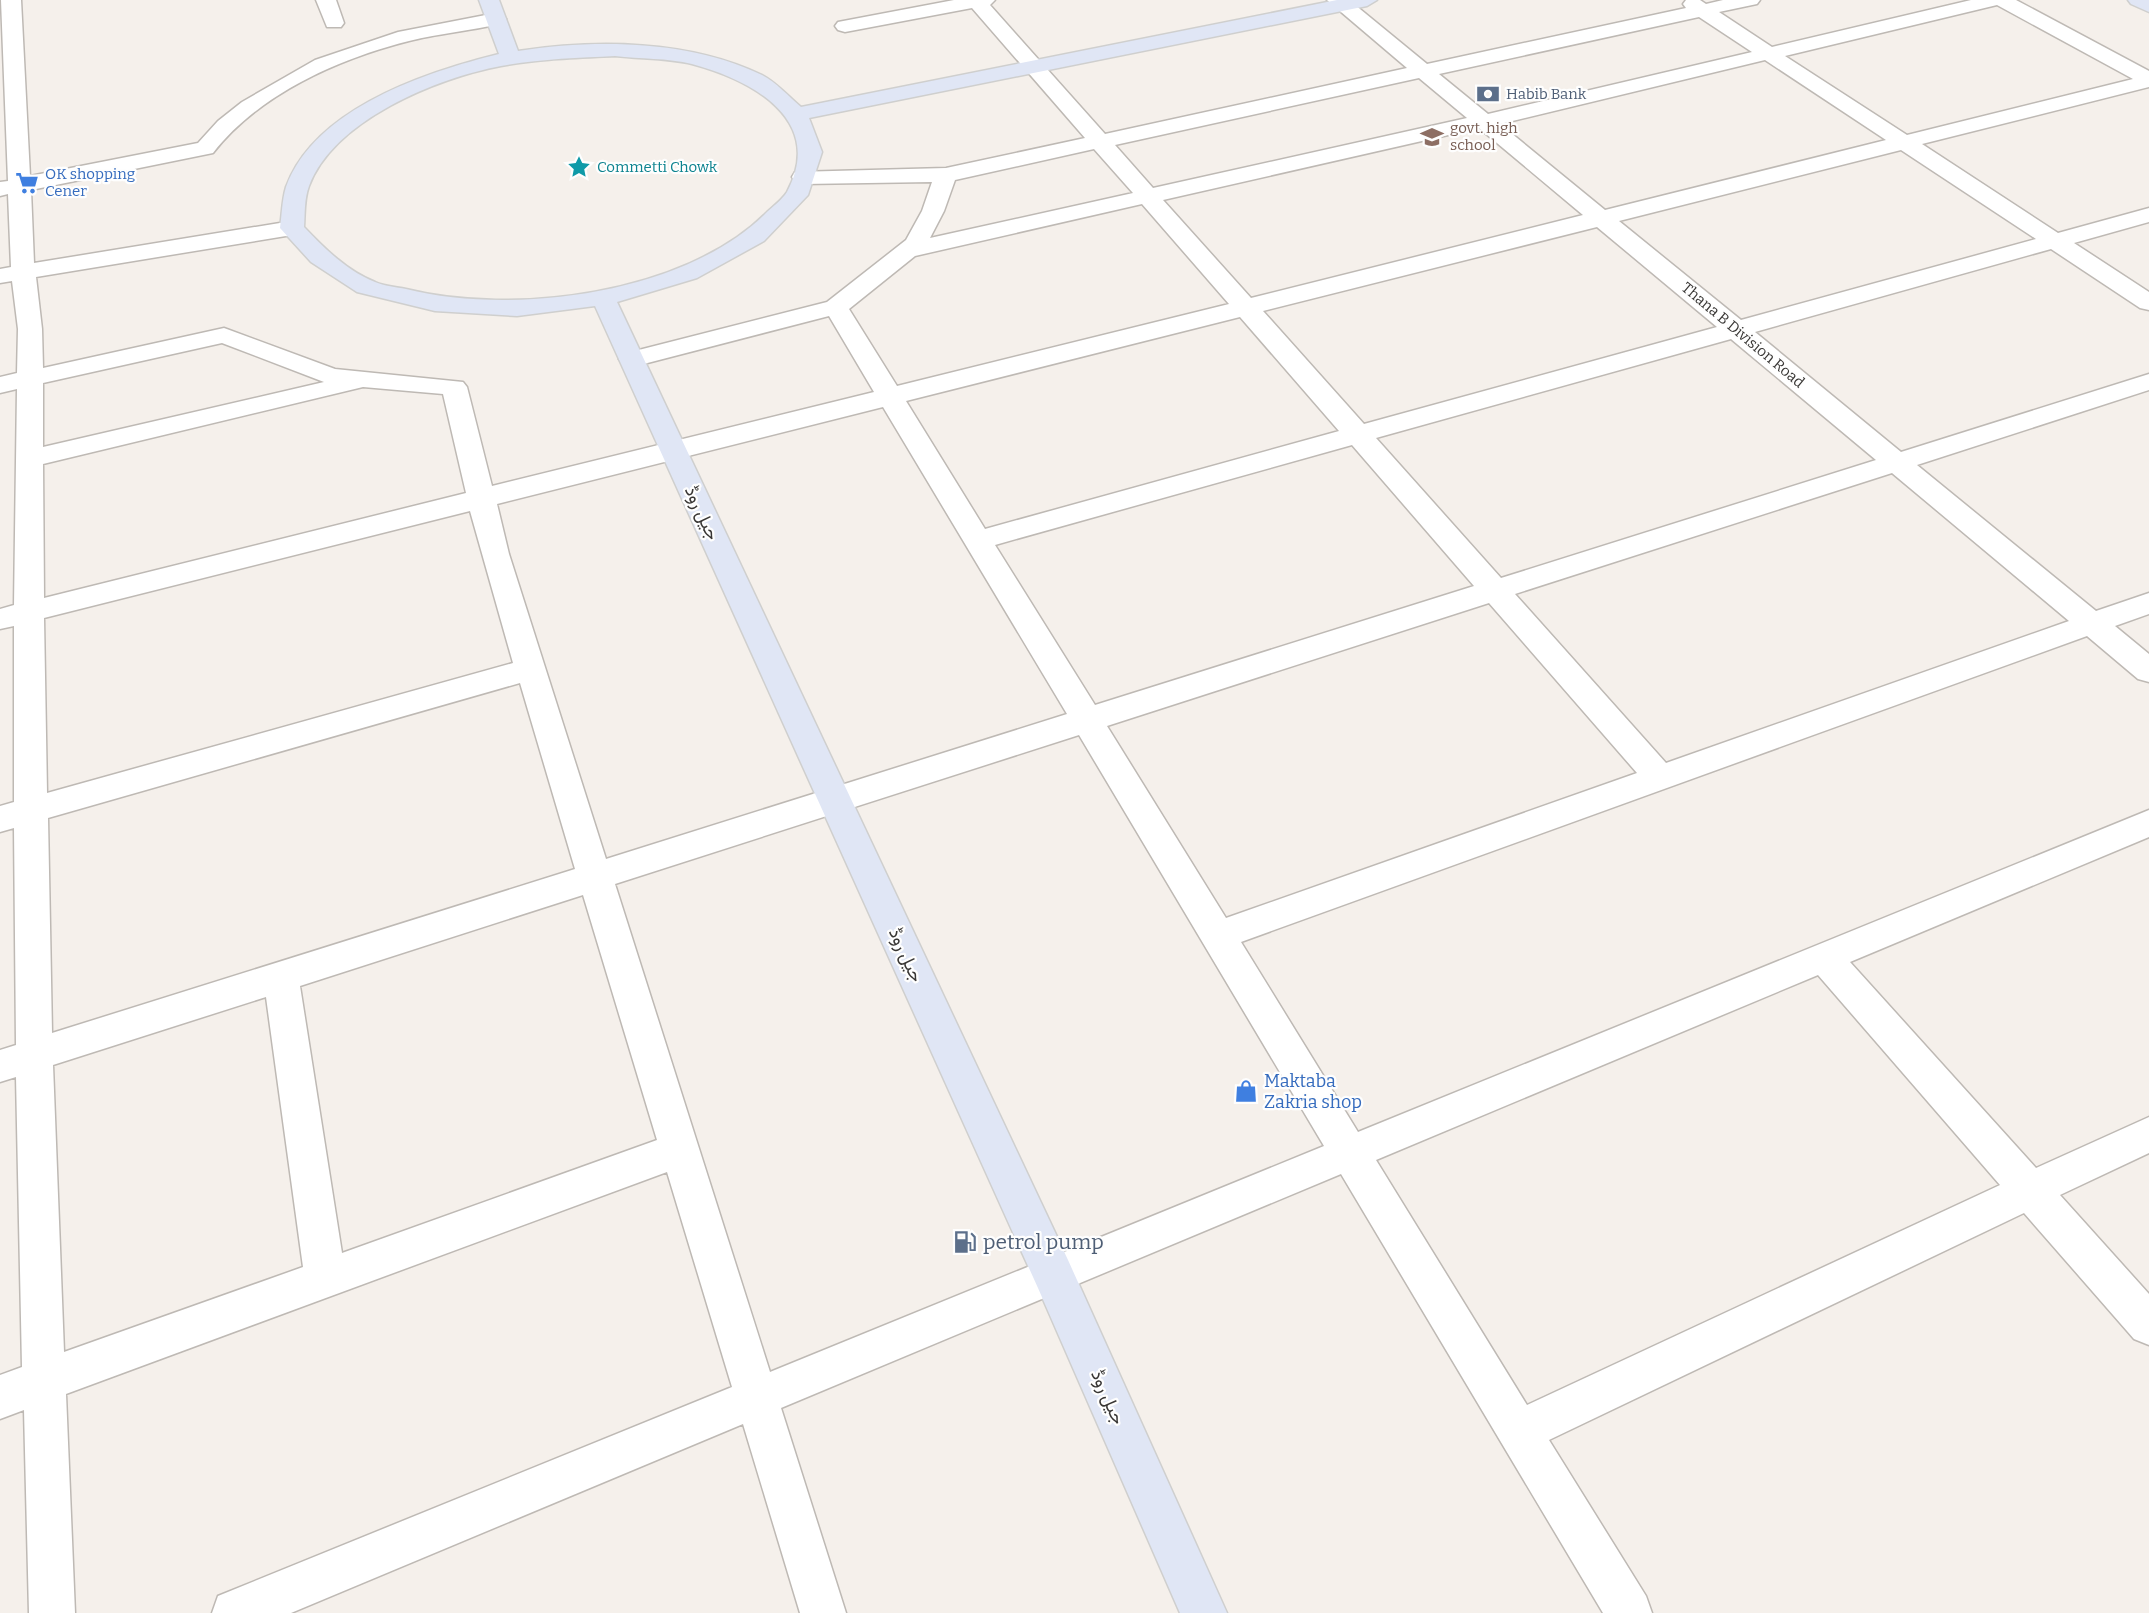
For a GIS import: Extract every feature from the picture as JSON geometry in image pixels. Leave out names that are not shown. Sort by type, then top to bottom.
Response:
[{"type":"main road","points":[[2138,0],[2149,6]]},
{"type":"main road","points":[[797,114],[1349,2]]},
{"type":"main road","points":[[493,10],[511,60]]},
{"type":"main road","points":[[615,50],[693,58],[756,80],[797,114],[811,152],[797,195],[756,236],[689,273],[603,298],[517,309],[435,304],[366,286],[319,257],[292,228],[298,185],[308,167],[319,149],[357,117],[408,90],[467,69],[511,60],[530,56],[615,50]]},
{"type":"main road","name":"جیل روڈ","points":[[603,298],[1053,1274],[1204,1613]]},
{"type":"street","points":[[11,0],[11,274],[30,329],[15,381],[31,458],[15,616],[16,814],[35,1054],[52,1613]]},
{"type":"street","points":[[326,0],[334,23]]},
{"type":"street","points":[[845,26],[979,0],[1032,65],[1660,778]]},
{"type":"street","points":[[803,177],[946,175],[1423,71],[1694,5],[1750,0]]},
{"type":"street","points":[[905,251],[1484,121],[1995,0]]},
{"type":"street","points":[[2002,0],[2149,80]]},
{"type":"street","name":"Thana B Division Road","points":[[1349,2],[1423,71],[2149,671]]},
{"type":"street","points":[[1694,5],[2149,303]]},
{"type":"street","points":[[10,187],[205,148],[219,129],[300,75],[379,41],[493,10]]},
{"type":"street","points":[[15,616],[2149,80]]},
{"type":"street","points":[[632,359],[836,307],[915,244],[933,211],[946,175]]},
{"type":"street","points":[[978,540],[2149,215]]},
{"type":"street","points":[[11,274],[292,228]]},
{"type":"street","points":[[836,307],[1629,1613]]},
{"type":"street","points":[[15,381],[224,335],[331,376],[454,387],[495,554],[823,1613]]},
{"type":"street","points":[[31,458],[369,379]]},
{"type":"street","points":[[0,1066],[2149,382]]},
{"type":"street","points":[[1218,936],[2149,603]]},
{"type":"street","points":[[16,814],[531,669]]},
{"type":"street","points":[[235,1613],[2149,823]]},
{"type":"street","points":[[1824,957],[2149,1325]]},
{"type":"street","points":[[281,976],[325,1278]]},
{"type":"street","points":[[1518,1431],[2149,1134]]},
{"type":"street","points":[[0,1397],[679,1150]]},
{"type":"place","name":"Habib Bank","points":[[1488,94]]},
{"type":"place","name":"govt. high school","points":[[1432,137]]},
{"type":"place","name":"Commetti Chowk","points":[[579,167]]},
{"type":"place","name":"OK shopping Cener","points":[[27,183]]},
{"type":"place","name":"Maktaba Zakria shop","points":[[1246,1091]]},
{"type":"place","name":"petrol pump","points":[[965,1242]]}]
